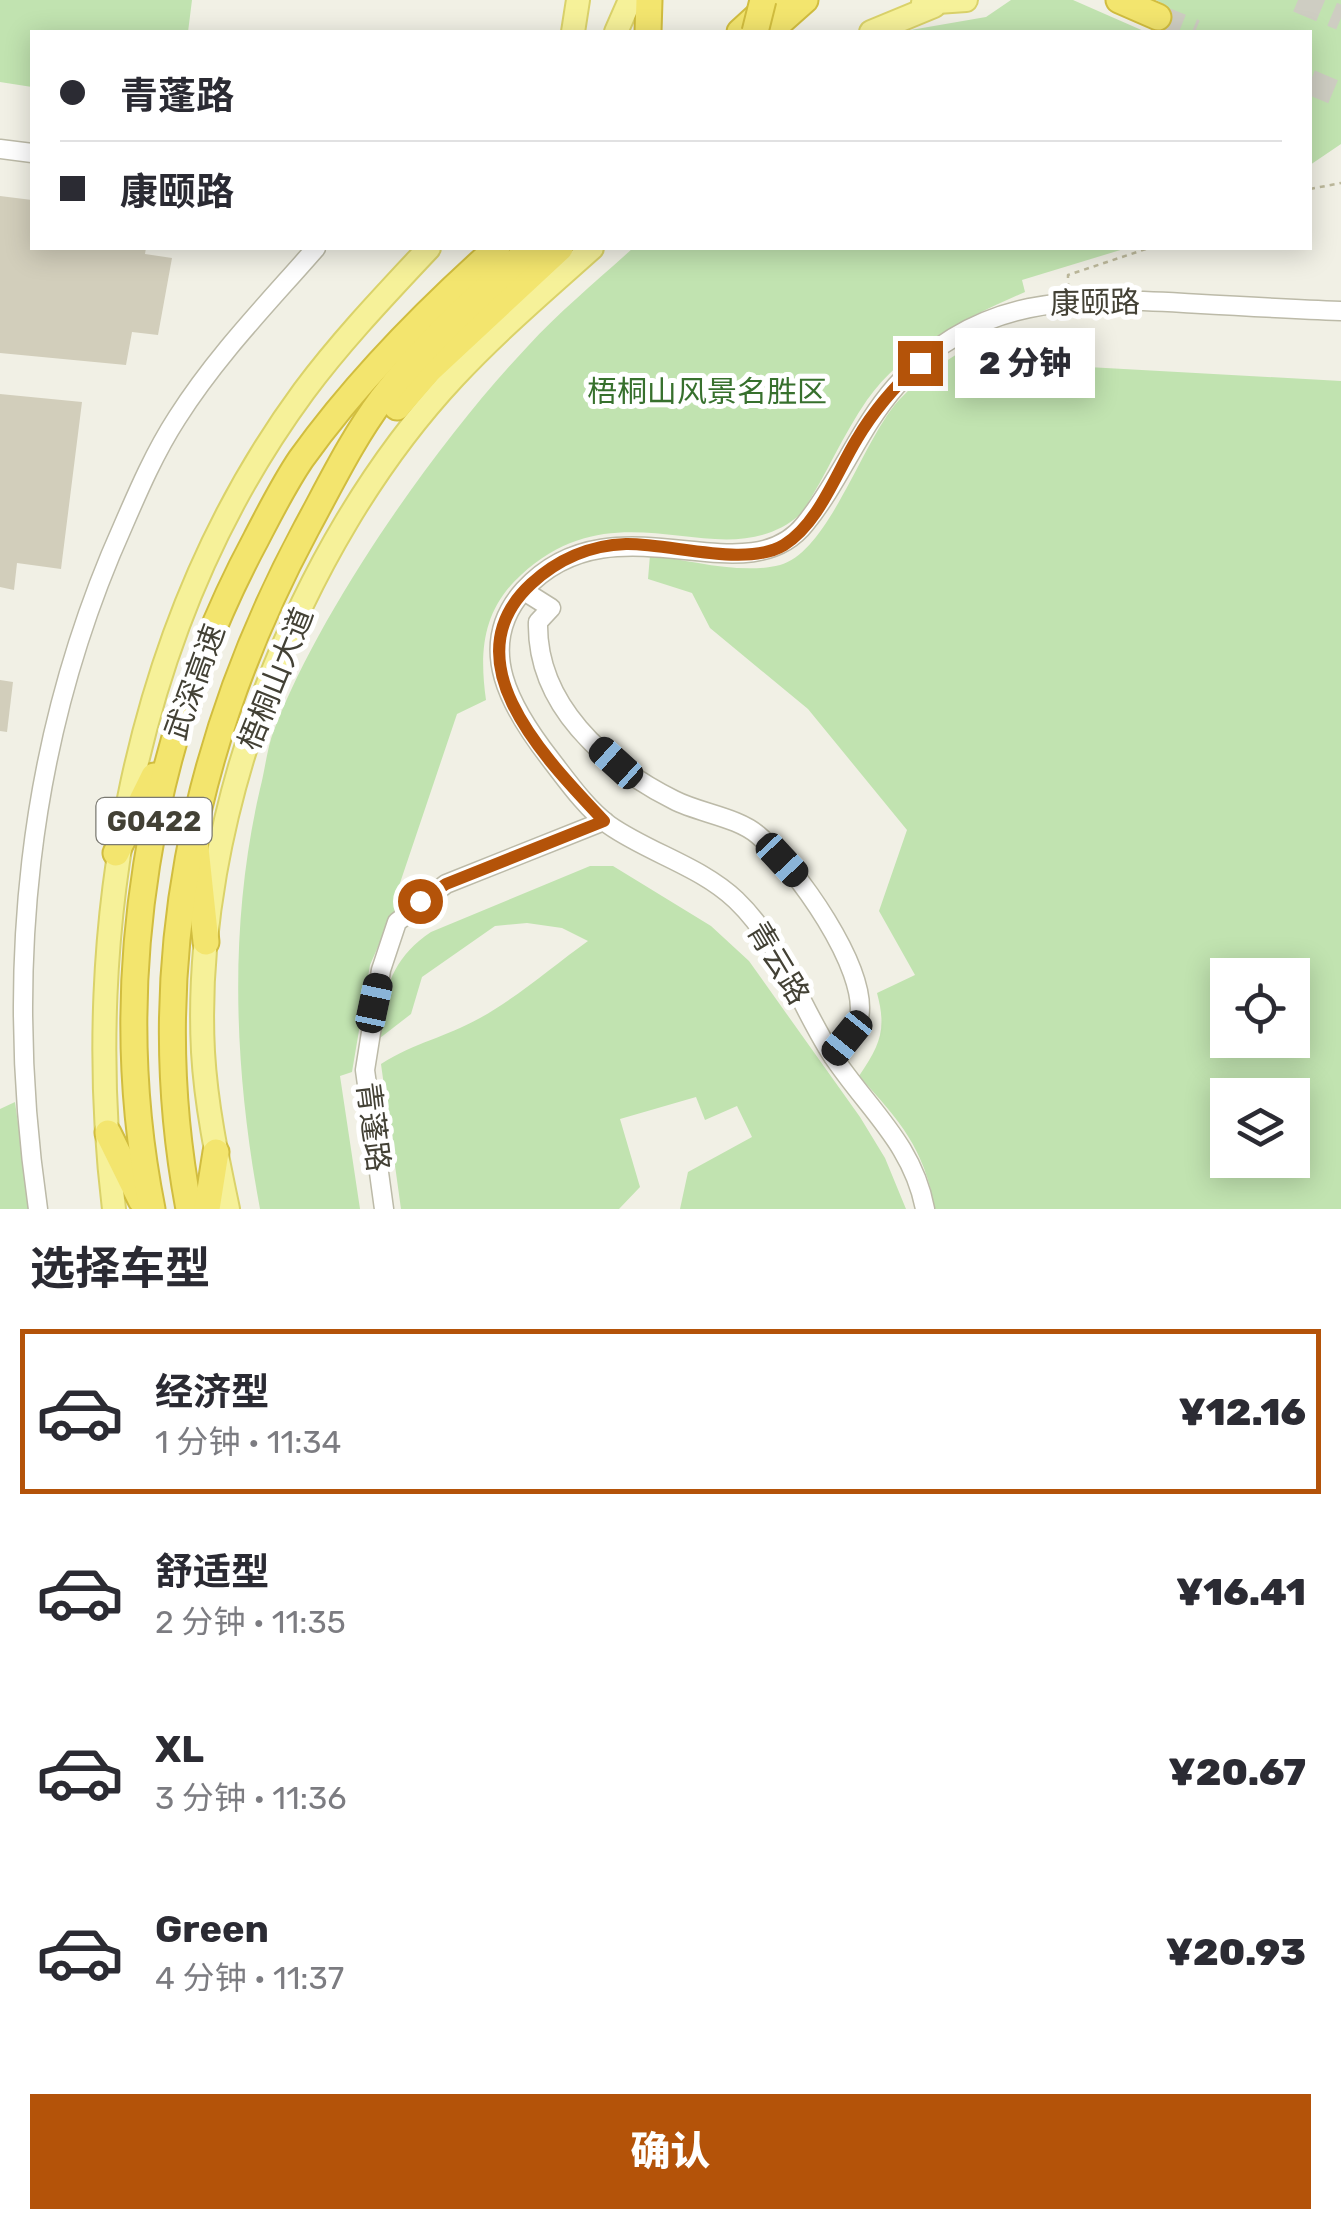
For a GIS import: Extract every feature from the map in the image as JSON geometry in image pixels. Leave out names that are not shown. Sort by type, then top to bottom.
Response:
[{"type":"highway","points":[[756,30],[763,0]]},
{"type":"highway","points":[[742,30],[776,0]]},
{"type":"highway","points":[[771,30],[805,0]]},
{"type":"highway","points":[[1119,0],[1158,17]]},
{"type":"highway","points":[[636,2],[647,30]]},
{"type":"highway","points":[[299,462],[352,372],[470,250]]},
{"type":"highway","name":"武深高速","points":[[149,1209],[141,1152],[139,934],[148,853],[176,731],[220,613],[299,462],[399,359],[495,250]]},
{"type":"highway","name":"武深高速","points":[[190,1209],[181,1156],[172,1010],[181,882],[193,818],[239,667],[305,531],[399,359],[529,250]]},
{"type":"highway","points":[[305,531],[375,432],[429,370],[558,250]]},
{"type":"highway","points":[[116,853],[176,731]]},
{"type":"highway","points":[[193,818],[206,942]]},
{"type":"highway","points":[[108,1132],[149,1209]]},
{"type":"highway","points":[[207,1209],[216,1152]]},
{"type":"main road","points":[[573,30],[578,0]]},
{"type":"main road","points":[[910,0],[934,6]]},
{"type":"main road","points":[[876,30],[934,6],[966,0]]},
{"type":"main road","points":[[617,30],[636,2]]},
{"type":"main road","points":[[114,1209],[108,1132],[107,931],[116,853],[167,663],[236,503],[304,391],[427,250]]},
{"type":"main road","name":"梧桐山大道","points":[[228,1209],[203,1051],[206,942],[221,842],[270,680],[336,545],[407,434],[452,379],[590,250]]},
{"type":"street","points":[[0,150],[30,153]]},
{"type":"street","points":[[38,1209],[20,1000],[36,810],[73,650],[110,556],[174,422],[230,345],[314,250]]},
{"type":"street","name":"康颐路","points":[[604,821],[524,728],[506,690],[498,642],[503,624],[524,590],[562,561],[604,546],[645,544],[737,553],[782,546],[817,508],[875,411],[920,363],[992,318],[1068,299],[1341,312]]},
{"type":"street","points":[[524,590],[551,608],[538,622],[538,650],[554,696],[583,733],[616,763],[673,800],[756,833],[807,888],[847,962],[860,999],[858,1022],[833,1056]]},
{"type":"street","name":"青云路","points":[[604,821],[645,848],[718,885],[736,900],[777,952],[833,1056],[907,1153],[925,1209]]},
{"type":"street","name":"青蓬路","points":[[384,1209],[365,1070],[381,970],[397,922],[446,884],[604,821]]},
{"type":"path","points":[[1312,189],[1341,184]]},
{"type":"path","points":[[1068,299],[1068,274],[1143,250]]},
{"type":"green space","points":[[0,0],[192,0],[188,30],[30,30],[30,87],[0,82]]},
{"type":"green space","points":[[1011,0],[1073,0],[1141,30],[911,30],[986,17]]},
{"type":"green space","points":[[1156,0],[1341,0],[1341,144],[1312,164],[1312,30],[1153,30],[1167,6]]},
{"type":"green space","name":"梧桐山风景名胜区","points":[[631,250],[1120,250],[1022,280],[1025,292],[960,323],[918,349],[867,400],[801,514],[770,532],[738,539],[634,532],[597,535],[559,548],[508,588],[487,632],[483,664],[486,700],[457,714],[400,883],[421,901],[384,933],[370,965],[352,1072],[340,1076],[360,1209],[260,1209],[240,1051],[239,946],[250,841],[274,730],[321,631],[351,579],[420,477],[493,385],[566,308]]},
{"type":"green space","points":[[979,340],[981,361],[1341,381],[1341,1209],[935,1209],[924,1169],[908,1136],[859,1076],[880,1037],[877,993],[915,975],[879,911],[907,830],[808,709],[710,628],[692,593],[648,579],[650,555],[748,568],[780,565],[798,556],[830,517],[886,418],[899,400],[927,375]]},
{"type":"green space","points":[[590,866],[613,866],[711,926],[749,961],[860,1117],[885,1158],[906,1209],[680,1209],[688,1172],[752,1137],[737,1106],[705,1120],[696,1097],[620,1119],[640,1187],[619,1209],[401,1209],[381,1064],[494,1010],[588,941],[562,928],[527,923],[495,926],[422,977],[411,1014],[380,1038],[387,991],[398,965],[431,932]]},
{"type":"green space","points":[[15,1102],[30,1209],[0,1209],[0,1109]]},
{"type":"building","points":[[0,196],[30,200],[30,250],[146,250],[145,254],[172,258],[158,335],[132,332],[126,365],[0,353]]},
{"type":"building","points":[[0,394],[82,402],[61,569],[17,563],[14,590],[0,587]]},
{"type":"building","points":[[0,680],[13,682],[7,732],[0,731]]},
{"type":"tunnel","points":[[1298,0],[1341,18]]},
{"type":"tunnel","points":[[1158,17],[1190,30]]},
{"type":"tunnel","points":[[1312,83],[1341,95]]},
{"type":"route","points":[[420,901],[446,884],[604,821],[524,728],[506,690],[498,642],[503,624],[524,590],[571,556],[604,546],[645,544],[737,553],[768,552],[782,546],[817,508],[875,411],[920,363]]}]
